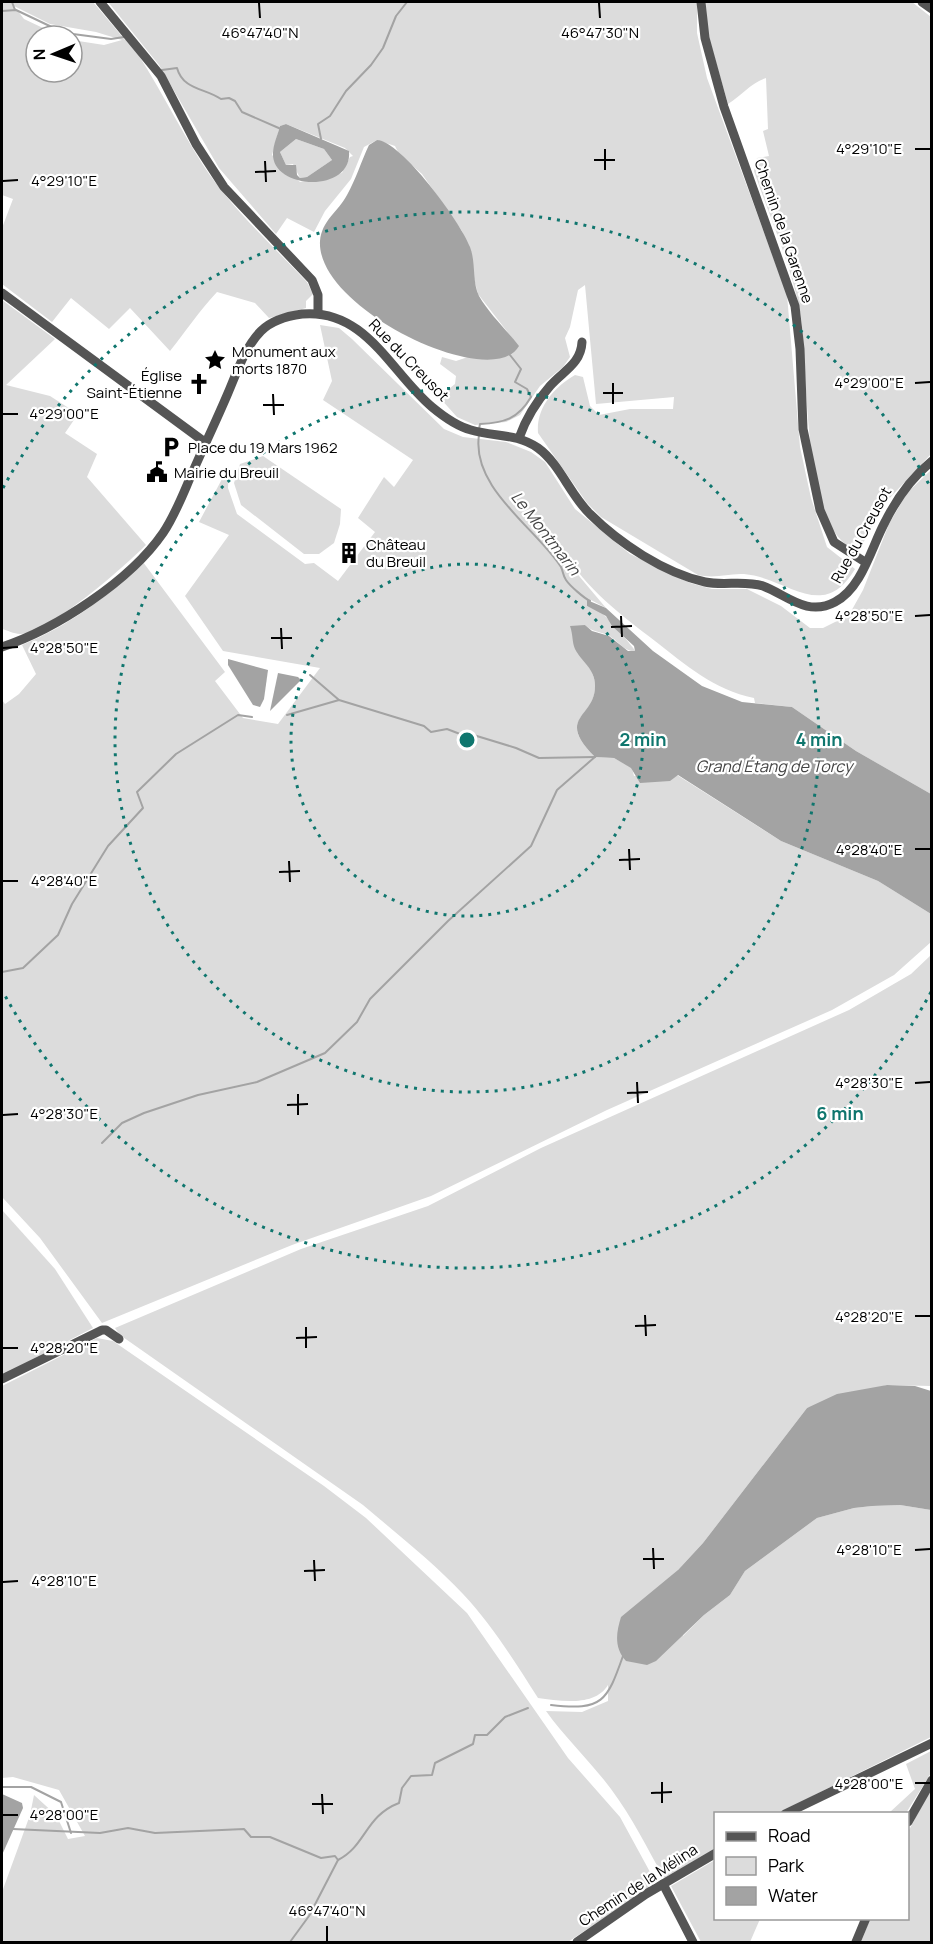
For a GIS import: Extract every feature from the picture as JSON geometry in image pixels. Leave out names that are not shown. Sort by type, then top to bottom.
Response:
[{"type":"street","points":[[100,2],[161,76],[213,172],[271,239],[312,280],[318,295],[318,314]]},
{"type":"street","name":"Chemin de la Garenne","points":[[701,2],[705,38],[724,106],[795,306],[800,349],[803,429],[820,510],[834,542],[865,562]]},
{"type":"street","points":[[922,2],[932,9]]},
{"type":"street","points":[[2,293],[206,443]]},
{"type":"street","name":"Rue du Creusot","points":[[2,646],[36,633],[67,616],[143,556],[173,516],[241,363],[263,329],[281,318],[318,314],[354,326],[386,356],[423,399],[443,416],[478,432],[519,438],[545,454],[579,504],[604,526],[659,564],[684,576],[708,582],[761,586],[794,603],[830,605],[845,595],[903,490],[932,461]]},
{"type":"street","points":[[519,438],[532,408],[577,360],[582,342]]},
{"type":"street","points":[[2,1379],[102,1330],[106,1330],[119,1339]]},
{"type":"street","points":[[789,1812],[932,1743]]},
{"type":"street","points":[[909,1820],[932,1780]]},
{"type":"street","name":"Chemin de la Mélina","points":[[577,1942],[663,1884],[714,1854]]},
{"type":"street","points":[[663,1884],[693,1942]]},
{"type":"street","points":[[856,1942],[865,1920]]},
{"type":"green space","points":[[2,2],[93,2],[125,40],[128,39],[214,181],[252,226],[307,282],[313,294],[306,301],[306,308],[269,318],[255,303],[217,292],[170,351],[130,308],[109,329],[71,298],[52,322],[2,284],[2,228],[13,199],[2,195]]},
{"type":"green space","points":[[108,2],[697,2],[697,33],[707,78],[787,295],[800,447],[811,498],[827,547],[855,569],[843,585],[830,593],[817,595],[744,574],[698,575],[601,517],[587,503],[538,433],[540,415],[548,399],[575,375],[583,377],[590,406],[599,415],[630,409],[673,409],[674,397],[596,404],[585,285],[578,290],[570,327],[565,338],[570,357],[563,367],[540,386],[520,415],[506,422],[475,425],[457,417],[439,397],[455,384],[456,376],[440,364],[442,357],[456,361],[468,357],[493,359],[513,339],[478,294],[462,231],[422,174],[399,154],[395,146],[377,140],[364,147],[351,179],[325,211],[314,232],[287,218],[276,234],[219,168],[159,65]],"holes":[[[286,124],[345,148],[353,156],[350,157],[342,173],[300,182],[272,155],[280,126]]]},
{"type":"green space","points":[[706,2],[912,2],[931,17],[931,454],[886,502],[859,550],[839,538],[825,514],[816,480],[810,441],[799,306],[784,255],[754,171],[757,158],[769,156],[763,131],[768,129],[766,78],[751,86],[728,104],[707,31]]},
{"type":"green space","points":[[296,139],[324,149],[332,160],[307,177],[300,178],[293,164],[286,165],[280,152]]},
{"type":"green space","points":[[2,300],[55,339],[6,385],[50,396],[78,414],[65,433],[97,454],[87,477],[146,545],[67,611],[33,631],[20,634],[2,629]]},
{"type":"green space","points":[[320,325],[339,328],[444,429],[463,437],[506,442],[531,452],[545,462],[575,509],[630,554],[690,583],[712,589],[747,589],[781,606],[810,628],[823,628],[849,615],[863,590],[889,524],[907,493],[931,470],[931,794],[856,751],[792,707],[755,703],[754,698],[726,689],[701,676],[617,611],[593,589],[564,551],[558,551],[606,608],[591,600],[587,606],[606,617],[636,652],[628,650],[611,637],[585,625],[574,635],[577,649],[592,672],[595,685],[590,705],[577,725],[578,733],[583,744],[595,757],[614,758],[632,768],[634,776],[677,775],[781,841],[878,881],[931,914],[931,942],[894,975],[832,1010],[607,1110],[431,1196],[292,1245],[102,1323],[40,1238],[2,1197],[2,700],[5,704],[19,694],[36,674],[22,645],[87,610],[143,562],[225,672],[215,681],[243,718],[278,724],[320,668],[223,651],[185,596],[229,535],[199,522],[229,466],[228,488],[237,514],[305,564],[314,563],[338,581],[375,532],[358,518],[384,477],[394,487],[413,460],[323,400],[332,381]]},
{"type":"green space","points":[[263,456],[341,509],[340,524],[334,543],[319,554],[304,554],[241,505],[234,483],[240,464]]},
{"type":"green space","points":[[931,955],[931,1386],[887,1385],[807,1408],[703,1543],[678,1570],[683,1636],[704,1615],[730,1595],[745,1571],[817,1518],[854,1508],[872,1506],[900,1505],[931,1510],[931,1737],[780,1812],[714,1812],[714,1850],[664,1878],[619,1800],[546,1711],[582,1712],[608,1701],[608,1685],[595,1697],[586,1700],[566,1701],[538,1698],[484,1618],[427,1559],[363,1505],[120,1335],[115,1328],[301,1249],[428,1206],[541,1148],[849,1010],[911,974]]},
{"type":"green space","points":[[2,1210],[55,1269],[93,1328],[2,1375]]},
{"type":"green space","points":[[97,1338],[113,1341],[324,1486],[366,1518],[467,1613],[568,1758],[620,1817],[656,1883],[568,1942],[2,1942],[2,1892],[30,1815],[34,1795],[56,1815],[68,1839],[85,1836],[59,1790],[13,1777],[2,1778],[2,1386]]},
{"type":"green space","points":[[931,1751],[931,1773],[907,1812],[890,1812],[915,1789],[906,1764]]},
{"type":"green space","points":[[931,1788],[931,1942],[861,1942],[870,1920],[909,1920],[909,1830]]},
{"type":"green space","points":[[714,1861],[714,1920],[760,1920],[750,1942],[701,1942],[671,1886]]},
{"type":"water","points":[[286,124],[349,151],[347,165],[339,175],[326,180],[312,182],[297,180],[285,174],[276,165],[273,153],[280,126]],"holes":[[[296,139],[324,149],[332,160],[307,177],[300,178],[297,175],[296,165],[286,165],[280,152]]]},
{"type":"water","points":[[377,140],[388,144],[415,168],[443,202],[464,235],[472,253],[475,285],[479,296],[519,346],[503,358],[476,359],[444,351],[408,337],[374,316],[346,293],[326,267],[320,241],[321,234],[347,195],[369,145]]},
{"type":"water","name":"Grand Étang de Torcy","points":[[587,600],[606,608],[653,651],[702,686],[742,702],[792,707],[856,751],[931,794],[931,914],[878,881],[781,841],[678,775],[670,781],[640,783],[631,768],[614,758],[595,757],[583,743],[577,725],[594,696],[594,679],[593,674],[575,649],[570,626],[585,625],[592,631],[609,636],[628,651],[635,651],[634,646],[612,626],[606,616],[587,606]]},
{"type":"water","points":[[228,659],[268,670],[264,699],[260,707],[253,705],[228,665]]},
{"type":"water","points":[[278,673],[298,677],[301,680],[270,711]]},
{"type":"water","points":[[887,1385],[915,1386],[931,1391],[931,1510],[900,1505],[872,1506],[854,1508],[817,1518],[745,1571],[730,1595],[704,1615],[656,1661],[647,1665],[626,1661],[619,1651],[617,1640],[621,1617],[678,1570],[703,1543],[807,1408],[837,1394]]},
{"type":"water","points":[[2,1794],[22,1803],[23,1808],[2,1855]]},
{"type":"waterway","points":[[12,2],[15,10]]},
{"type":"waterway","points":[[321,139],[318,124],[330,116],[346,91],[371,65],[383,48],[396,16],[407,2]]},
{"type":"waterway","name":"Le Montmarin","points":[[2,11],[16,10],[56,29],[73,34],[111,39],[124,37]]},
{"type":"waterway","name":"Le Montmarin","points":[[162,70],[177,68],[189,85],[221,99],[229,98],[235,101],[242,112],[281,129]]},
{"type":"waterway","name":"Le Montmarin","points":[[479,429],[480,424],[503,421],[515,415],[531,397],[527,389],[515,382],[521,369],[510,355]]},
{"type":"waterway","name":"Le Montmarin","points":[[479,435],[479,454],[485,472],[495,490],[550,552],[561,567],[568,583],[590,601]]},
{"type":"waterway","points":[[310,675],[339,700]]},
{"type":"waterway","points":[[287,715],[339,700],[424,726],[431,732],[447,729],[460,734],[467,733],[516,748],[539,758],[595,757]]},
{"type":"waterway","points":[[2,972],[23,968],[58,935],[72,904],[108,846],[143,808],[137,792],[176,754],[238,715],[252,717]]},
{"type":"waterway","points":[[102,1143],[122,1123],[144,1113],[198,1095],[257,1082],[325,1053],[357,1022],[370,999],[448,921],[531,846],[557,790],[596,756]]},
{"type":"waterway","points":[[551,1705],[582,1706],[600,1700],[607,1693],[623,1656]]},
{"type":"waterway","points":[[13,1829],[100,1833],[128,1828],[155,1833],[244,1829],[251,1837],[270,1837],[321,1858],[335,1856],[338,1860],[355,1847],[379,1815],[399,1803],[402,1788],[411,1776],[432,1775],[435,1763],[473,1744],[475,1735],[487,1735],[505,1717],[528,1708]]},
{"type":"waterway","points":[[2,1787],[31,1787],[61,1802],[71,1833]]},
{"type":"waterway","points":[[290,1942],[309,1916],[338,1860]]},
{"type":"place","name":"Monument aux morts 1870","points":[[215,360]]},
{"type":"place","name":"Église Saint-Étienne","points":[[199,384]]},
{"type":"place","name":"Place du 19 Mars 1962","points":[[171,447]]},
{"type":"place","name":"Mairie du Breuil","points":[[157,472]]},
{"type":"place","name":"Château du Breuil","points":[[349,553]]}]
